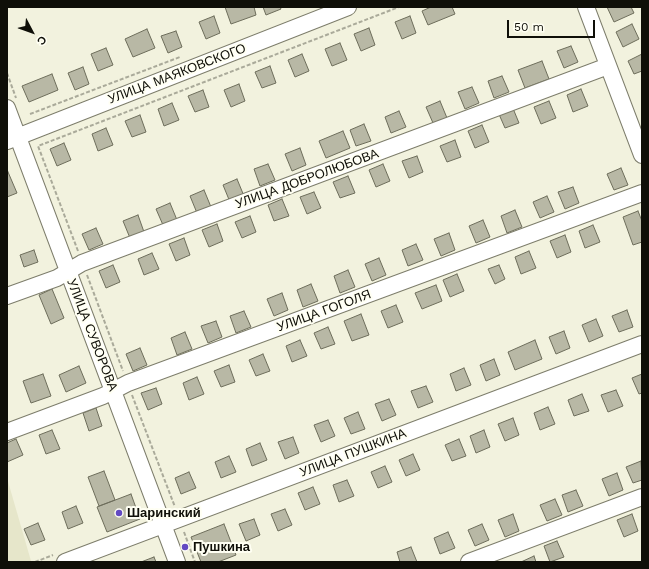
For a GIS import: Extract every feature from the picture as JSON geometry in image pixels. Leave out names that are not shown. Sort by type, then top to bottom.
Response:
[{"type":"street","name":"УЛИЦА МАЯКОВСКОГО","points":[[13,139],[348,7]]},
{"type":"street","points":[[586,7],[642,155]]},
{"type":"street","name":"УЛИЦА ДОБРОЛЮБОВА","points":[[7,296],[57,278],[82,263],[608,66]]},
{"type":"street","name":"УЛИЦА СУВОРОВА","points":[[12,105],[13,139],[68,271],[177,562]]},
{"type":"street","name":"УЛИЦА ГОГОЛЯ","points":[[7,432],[114,391],[128,384],[642,193]]},
{"type":"street","name":"УЛИЦА ПУШКИНА","points":[[64,562],[642,344]]},
{"type":"street","points":[[469,562],[642,497]]},
{"type":"path","points":[[30,114],[186,55]]},
{"type":"path","points":[[7,73],[12,105]]},
{"type":"shaded area","points":[[7,478],[31,561],[29,562],[7,562]]},
{"type":"building","points":[[225,7],[254,7],[256,15],[231,24]]},
{"type":"building","points":[[263,7],[280,7],[281,9],[266,15]]},
{"type":"building","points":[[431,7],[452,7],[455,14],[428,25],[422,11]]},
{"type":"building","points":[[607,7],[631,7],[634,13],[614,22]]},
{"type":"building","points":[[214,16],[220,33],[206,39],[199,22]]},
{"type":"building","points":[[410,16],[416,33],[402,39],[395,22]]},
{"type":"building","points":[[632,24],[639,39],[623,47],[616,32]]},
{"type":"building","points":[[369,28],[375,45],[361,51],[354,34]]},
{"type":"building","points":[[147,29],[155,48],[133,57],[125,39]]},
{"type":"building","points":[[176,31],[182,47],[168,53],[161,36]]},
{"type":"building","points":[[340,43],[347,60],[332,66],[325,49]]},
{"type":"building","points":[[571,46],[578,62],[564,68],[557,51]]},
{"type":"building","points":[[106,48],[113,65],[98,71],[91,54]]},
{"type":"building","points":[[302,54],[309,71],[295,77],[288,60]]},
{"type":"building","points":[[642,54],[642,71],[634,74],[628,61]]},
{"type":"building","points":[[542,61],[549,79],[525,88],[518,70]]},
{"type":"building","points":[[270,66],[276,83],[262,88],[255,72]]},
{"type":"building","points":[[83,67],[89,84],[75,90],[68,73]]},
{"type":"building","points":[[52,74],[58,90],[29,102],[22,86]]},
{"type":"building","points":[[502,76],[509,92],[494,98],[488,81]]},
{"type":"building","points":[[239,84],[245,101],[231,107],[224,90]]},
{"type":"building","points":[[472,87],[479,103],[465,109],[458,92]]},
{"type":"building","points":[[581,89],[588,106],[573,112],[567,95]]},
{"type":"building","points":[[203,90],[209,107],[195,112],[188,96]]},
{"type":"building","points":[[440,101],[447,118],[433,123],[426,107]]},
{"type":"building","points":[[549,101],[556,118],[541,124],[534,107]]},
{"type":"building","points":[[172,103],[179,120],[164,126],[158,109]]},
{"type":"building","points":[[512,106],[519,123],[505,128],[498,112]]},
{"type":"building","points":[[399,111],[406,127],[391,133],[385,117]]},
{"type":"building","points":[[140,115],[146,132],[132,137],[125,121]]},
{"type":"building","points":[[364,124],[371,141],[356,146],[350,130]]},
{"type":"building","points":[[482,125],[489,142],[475,148],[468,131]]},
{"type":"building","points":[[106,128],[113,145],[98,151],[92,134]]},
{"type":"building","points":[[343,131],[350,148],[326,158],[319,141]]},
{"type":"building","points":[[455,140],[461,157],[447,162],[440,146]]},
{"type":"building","points":[[64,143],[71,160],[57,166],[50,149]]},
{"type":"building","points":[[300,148],[306,165],[292,171],[285,154]]},
{"type":"building","points":[[417,156],[423,172],[409,178],[402,161]]},
{"type":"building","points":[[268,164],[275,180],[260,186],[254,169]]},
{"type":"building","points":[[383,164],[390,181],[376,187],[369,170]]},
{"type":"building","points":[[621,168],[628,185],[614,190],[607,174]]},
{"type":"building","points":[[8,172],[17,193],[7,197],[7,173]]},
{"type":"building","points":[[348,176],[355,193],[340,198],[333,182]]},
{"type":"building","points":[[237,179],[244,196],[230,202],[223,185]]},
{"type":"building","points":[[573,187],[579,203],[565,209],[558,192]]},
{"type":"building","points":[[204,190],[211,207],[197,213],[190,196]]},
{"type":"building","points":[[314,192],[321,208],[307,214],[300,197]]},
{"type":"building","points":[[547,196],[554,212],[540,218],[533,202]]},
{"type":"building","points":[[282,199],[289,216],[274,221],[268,205]]},
{"type":"building","points":[[170,203],[177,220],[163,225],[156,209]]},
{"type":"building","points":[[515,210],[522,227],[507,233],[501,216]]},
{"type":"building","points":[[638,211],[642,221],[642,242],[633,245],[623,217]]},
{"type":"building","points":[[138,215],[144,232],[130,238],[123,221]]},
{"type":"building","points":[[250,216],[256,232],[242,238],[235,222]]},
{"type":"building","points":[[483,220],[490,237],[476,243],[469,226]]},
{"type":"building","points":[[217,224],[223,241],[209,247],[202,230]]},
{"type":"building","points":[[593,225],[600,242],[585,248],[579,231]]},
{"type":"building","points":[[96,228],[103,244],[89,250],[82,234]]},
{"type":"building","points":[[449,233],[455,250],[441,256],[434,239]]},
{"type":"building","points":[[565,235],[571,252],[557,258],[550,241]]},
{"type":"building","points":[[184,238],[190,255],[176,261],[169,244]]},
{"type":"building","points":[[416,244],[423,260],[408,266],[402,250]]},
{"type":"building","points":[[34,250],[38,262],[24,267],[20,255]]},
{"type":"building","points":[[529,251],[536,268],[521,274],[515,257]]},
{"type":"building","points":[[152,253],[159,269],[144,275],[138,259]]},
{"type":"building","points":[[379,258],[386,275],[372,281],[365,264]]},
{"type":"building","points":[[113,265],[120,282],[106,288],[99,271]]},
{"type":"building","points":[[499,265],[505,279],[495,284],[488,269]]},
{"type":"building","points":[[348,270],[355,287],[340,293],[334,276]]},
{"type":"building","points":[[457,274],[464,291],[450,297],[443,280]]},
{"type":"building","points":[[311,284],[318,301],[303,307],[297,290]]},
{"type":"building","points":[[436,285],[442,301],[422,309],[415,293]]},
{"type":"building","points":[[52,289],[64,318],[51,324],[39,295]]},
{"type":"building","points":[[282,293],[288,310],[274,316],[267,299]]},
{"type":"building","points":[[396,305],[403,322],[388,328],[381,311]]},
{"type":"building","points":[[627,310],[633,327],[619,332],[612,316]]},
{"type":"building","points":[[244,311],[251,327],[236,333],[230,316]]},
{"type":"building","points":[[361,314],[369,335],[352,341],[344,321]]},
{"type":"building","points":[[596,319],[603,336],[589,342],[582,325]]},
{"type":"building","points":[[216,321],[222,337],[208,343],[201,326]]},
{"type":"building","points":[[328,327],[335,344],[321,349],[314,333]]},
{"type":"building","points":[[564,331],[570,348],[556,354],[549,337]]},
{"type":"building","points":[[185,332],[192,349],[177,355],[171,338]]},
{"type":"building","points":[[300,340],[307,356],[292,362],[286,346]]},
{"type":"building","points":[[535,340],[542,359],[515,370],[508,352]]},
{"type":"building","points":[[140,348],[147,365],[133,371],[126,354]]},
{"type":"building","points":[[263,354],[270,371],[256,376],[249,360]]},
{"type":"building","points":[[494,359],[500,375],[486,381],[480,365]]},
{"type":"building","points":[[229,365],[235,382],[221,387],[214,371]]},
{"type":"building","points":[[79,366],[86,383],[66,392],[59,375]]},
{"type":"building","points":[[464,368],[471,385],[456,391],[450,374]]},
{"type":"building","points":[[43,374],[51,396],[31,403],[23,381]]},
{"type":"building","points":[[642,374],[642,393],[639,394],[632,378]]},
{"type":"building","points":[[197,377],[204,394],[189,400],[183,383]]},
{"type":"building","points":[[426,386],[433,402],[418,408],[411,391]]},
{"type":"building","points":[[156,388],[162,404],[148,410],[141,393]]},
{"type":"building","points":[[616,390],[623,406],[608,412],[601,395]]},
{"type":"building","points":[[582,394],[589,411],[574,416],[568,400]]},
{"type":"building","points":[[389,399],[396,415],[382,421],[375,404]]},
{"type":"building","points":[[548,407],[555,424],[540,430],[534,413]]},
{"type":"building","points":[[96,408],[102,426],[89,431],[83,413]]},
{"type":"building","points":[[358,412],[365,429],[351,434],[344,418]]},
{"type":"building","points":[[513,418],[519,435],[505,441],[498,424]]},
{"type":"building","points":[[328,420],[335,436],[321,442],[314,425]]},
{"type":"building","points":[[52,430],[60,449],[46,454],[39,435]]},
{"type":"building","points":[[484,430],[490,447],[476,453],[470,436]]},
{"type":"building","points":[[293,437],[299,453],[285,459],[278,442]]},
{"type":"building","points":[[16,439],[23,455],[7,462],[7,443]]},
{"type":"building","points":[[459,439],[466,456],[452,461],[445,445]]},
{"type":"building","points":[[260,443],[267,460],[252,466],[246,449]]},
{"type":"building","points":[[413,454],[420,470],[406,476],[399,460]]},
{"type":"building","points":[[229,456],[236,472],[221,478],[215,462]]},
{"type":"building","points":[[641,461],[642,480],[633,483],[626,467]]},
{"type":"building","points":[[385,466],[392,482],[378,488],[371,472]]},
{"type":"building","points":[[104,471],[115,500],[99,506],[88,477]]},
{"type":"building","points":[[189,472],[196,488],[181,494],[175,478]]},
{"type":"building","points":[[617,473],[623,490],[609,496],[602,479]]},
{"type":"building","points":[[347,480],[354,496],[339,502],[333,485]]},
{"type":"building","points":[[313,487],[320,504],[305,510],[298,493]]},
{"type":"building","points":[[576,490],[583,506],[568,512],[562,495]]},
{"type":"building","name":"Шаринский","points":[[131,494],[140,519],[107,532],[97,507]]},
{"type":"building","points":[[555,499],[562,515],[547,521],[540,505]]},
{"type":"building","points":[[76,506],[83,523],[68,529],[62,512]]},
{"type":"building","points":[[285,509],[292,525],[278,531],[271,514]]},
{"type":"building","points":[[513,514],[519,531],[505,537],[498,520]]},
{"type":"building","points":[[632,514],[638,531],[624,537],[617,520]]},
{"type":"building","points":[[254,519],[260,535],[246,541],[239,524]]},
{"type":"building","points":[[38,523],[45,540],[31,545],[24,529]]},
{"type":"building","points":[[224,524],[236,555],[218,562],[201,562],[191,537]]},
{"type":"building","points":[[482,524],[489,540],[475,546],[468,530]]},
{"type":"building","points":[[448,532],[455,548],[440,554],[434,538]]},
{"type":"building","points":[[557,541],[564,557],[550,562],[544,546]]},
{"type":"building","points":[[411,547],[417,562],[400,562],[397,552]]},
{"type":"building","points":[[534,556],[536,562],[521,562]]},
{"type":"building","points":[[154,557],[156,562],[141,562]]},
{"type":"place","name":"Шаринский","points":[[119,513]]},
{"type":"place","name":"Пушкина","points":[[185,547]]}]
